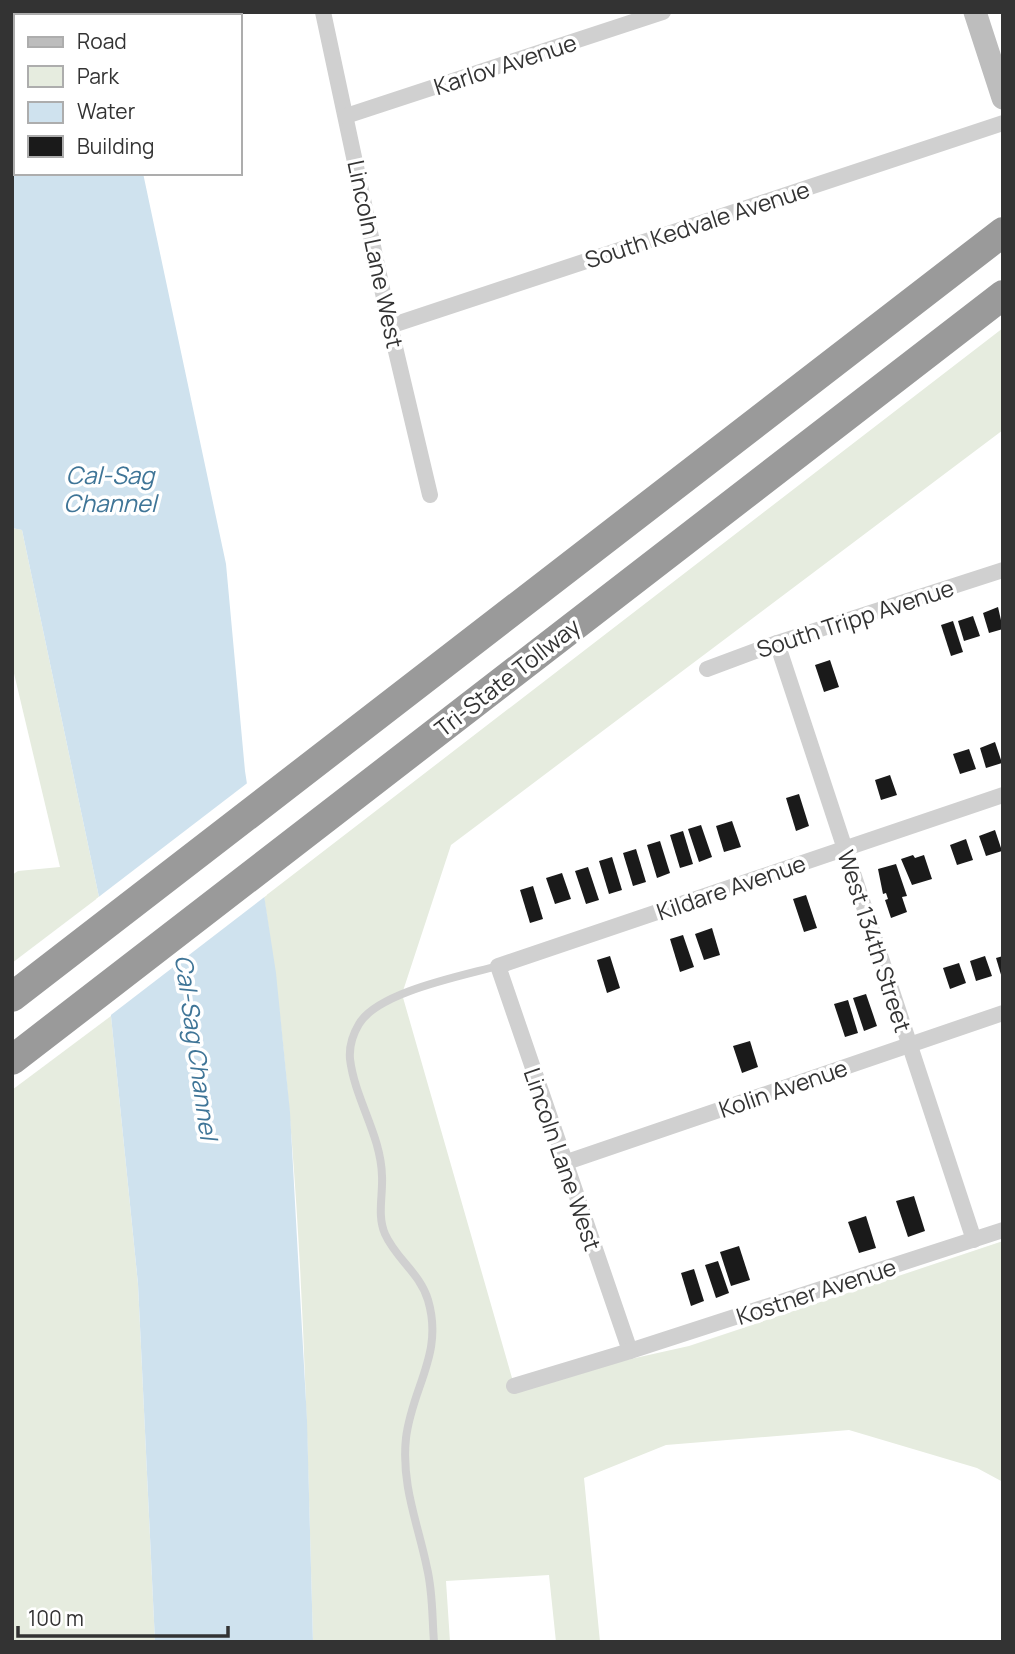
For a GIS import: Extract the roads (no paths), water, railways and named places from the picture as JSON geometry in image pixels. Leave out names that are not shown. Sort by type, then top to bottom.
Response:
[{"type":"highway","points":[[12,997],[1002,233]]},
{"type":"highway","name":"Tri-State Tollway","points":[[14,1058],[1003,295]]},
{"type":"street","name":"Lincoln Lane West","points":[[323,12],[390,326],[430,495]]},
{"type":"street","name":"Karlov Avenue","points":[[346,116],[663,12]]},
{"type":"street","points":[[975,12],[1003,98]]},
{"type":"street","name":"South Kedvale Avenue","points":[[390,326],[1003,123]]},
{"type":"street","name":"South Tripp Avenue","points":[[707,668],[1003,570]]},
{"type":"street","name":"West 134th Street","points":[[777,643],[974,1240]]},
{"type":"street","name":"Kildare Avenue","points":[[498,966],[1003,795]]},
{"type":"street","name":"Lincoln Lane West","points":[[498,966],[629,1351]]},
{"type":"street","name":"Kolin Avenue","points":[[564,1163],[1003,1013]]},
{"type":"street","name":"Kostner Avenue","points":[[514,1386],[1003,1230]]},
{"type":"lane","points":[[434,1642],[432,1594],[405,1472],[406,1437],[415,1399],[431,1353],[434,1330],[428,1299],[419,1279],[394,1250],[384,1232],[381,1217],[382,1174],[376,1139],[360,1097],[350,1058],[351,1042],[359,1024],[377,1005],[402,994],[498,966]]},
{"type":"water","name":"Cal-Sag Channel","points":[[12,12],[111,12],[14,14],[14,175],[143,175],[226,564],[245,771],[276,973],[290,1112],[307,1420],[313,1642],[155,1642],[138,1284],[99,897],[22,530],[12,528]]}]
